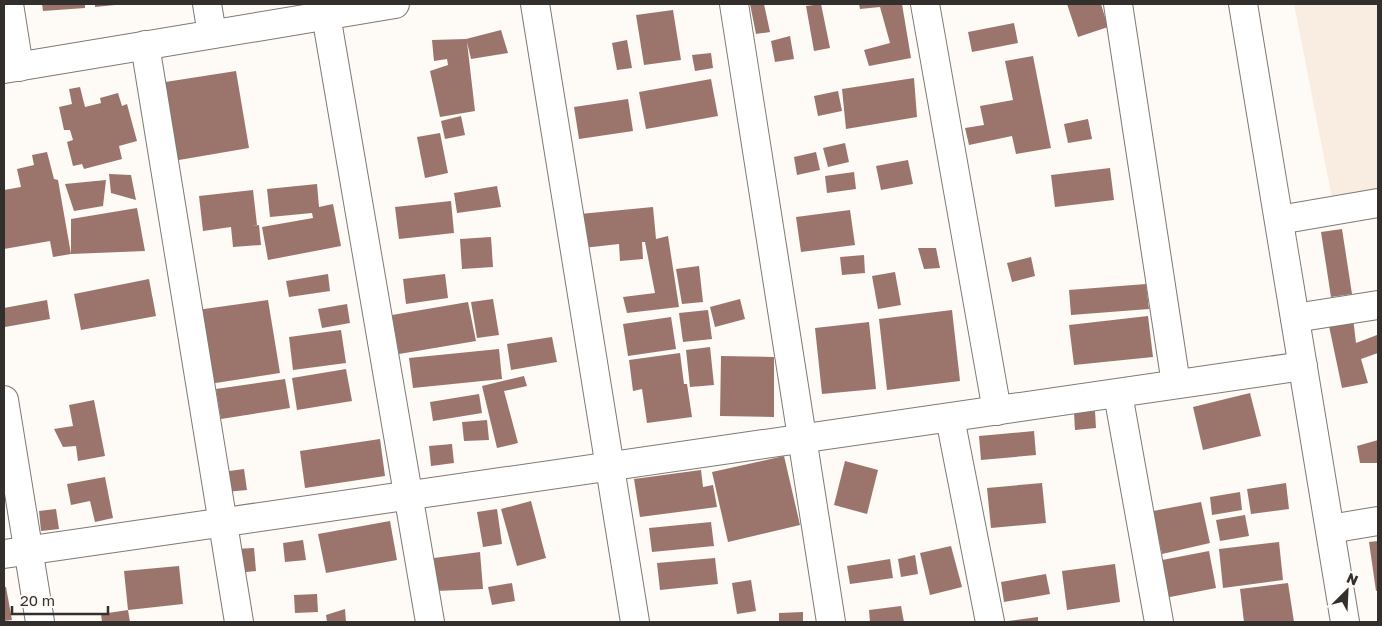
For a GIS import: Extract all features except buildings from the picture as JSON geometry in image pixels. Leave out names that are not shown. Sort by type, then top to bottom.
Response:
[{"type":"street","points":[[9,4],[12,68],[395,4]]},
{"type":"street","points":[[207,4],[212,34]]},
{"type":"street","points":[[535,4],[635,622]]},
{"type":"street","points":[[734,4],[831,622]]},
{"type":"street","points":[[925,4],[997,411]]},
{"type":"street","points":[[1118,4],[1176,384]]},
{"type":"street","points":[[1243,4],[1345,622]]},
{"type":"street","points":[[326,15],[430,622]]},
{"type":"street","points":[[145,45],[239,622]]},
{"type":"street","points":[[1279,220],[1378,203]]},
{"type":"street","points":[[1295,318],[1378,306]]},
{"type":"street","points":[[16,553],[1303,366]]},
{"type":"street","points":[[1118,394],[1159,622]]},
{"type":"street","points":[[4,400],[16,553],[40,622]]},
{"type":"street","points":[[950,418],[990,622]]},
{"type":"street","points":[[1330,529],[1378,521]]},
{"type":"shaded area","points":[[1294,4],[1378,4],[1378,198],[1334,208]]}]
